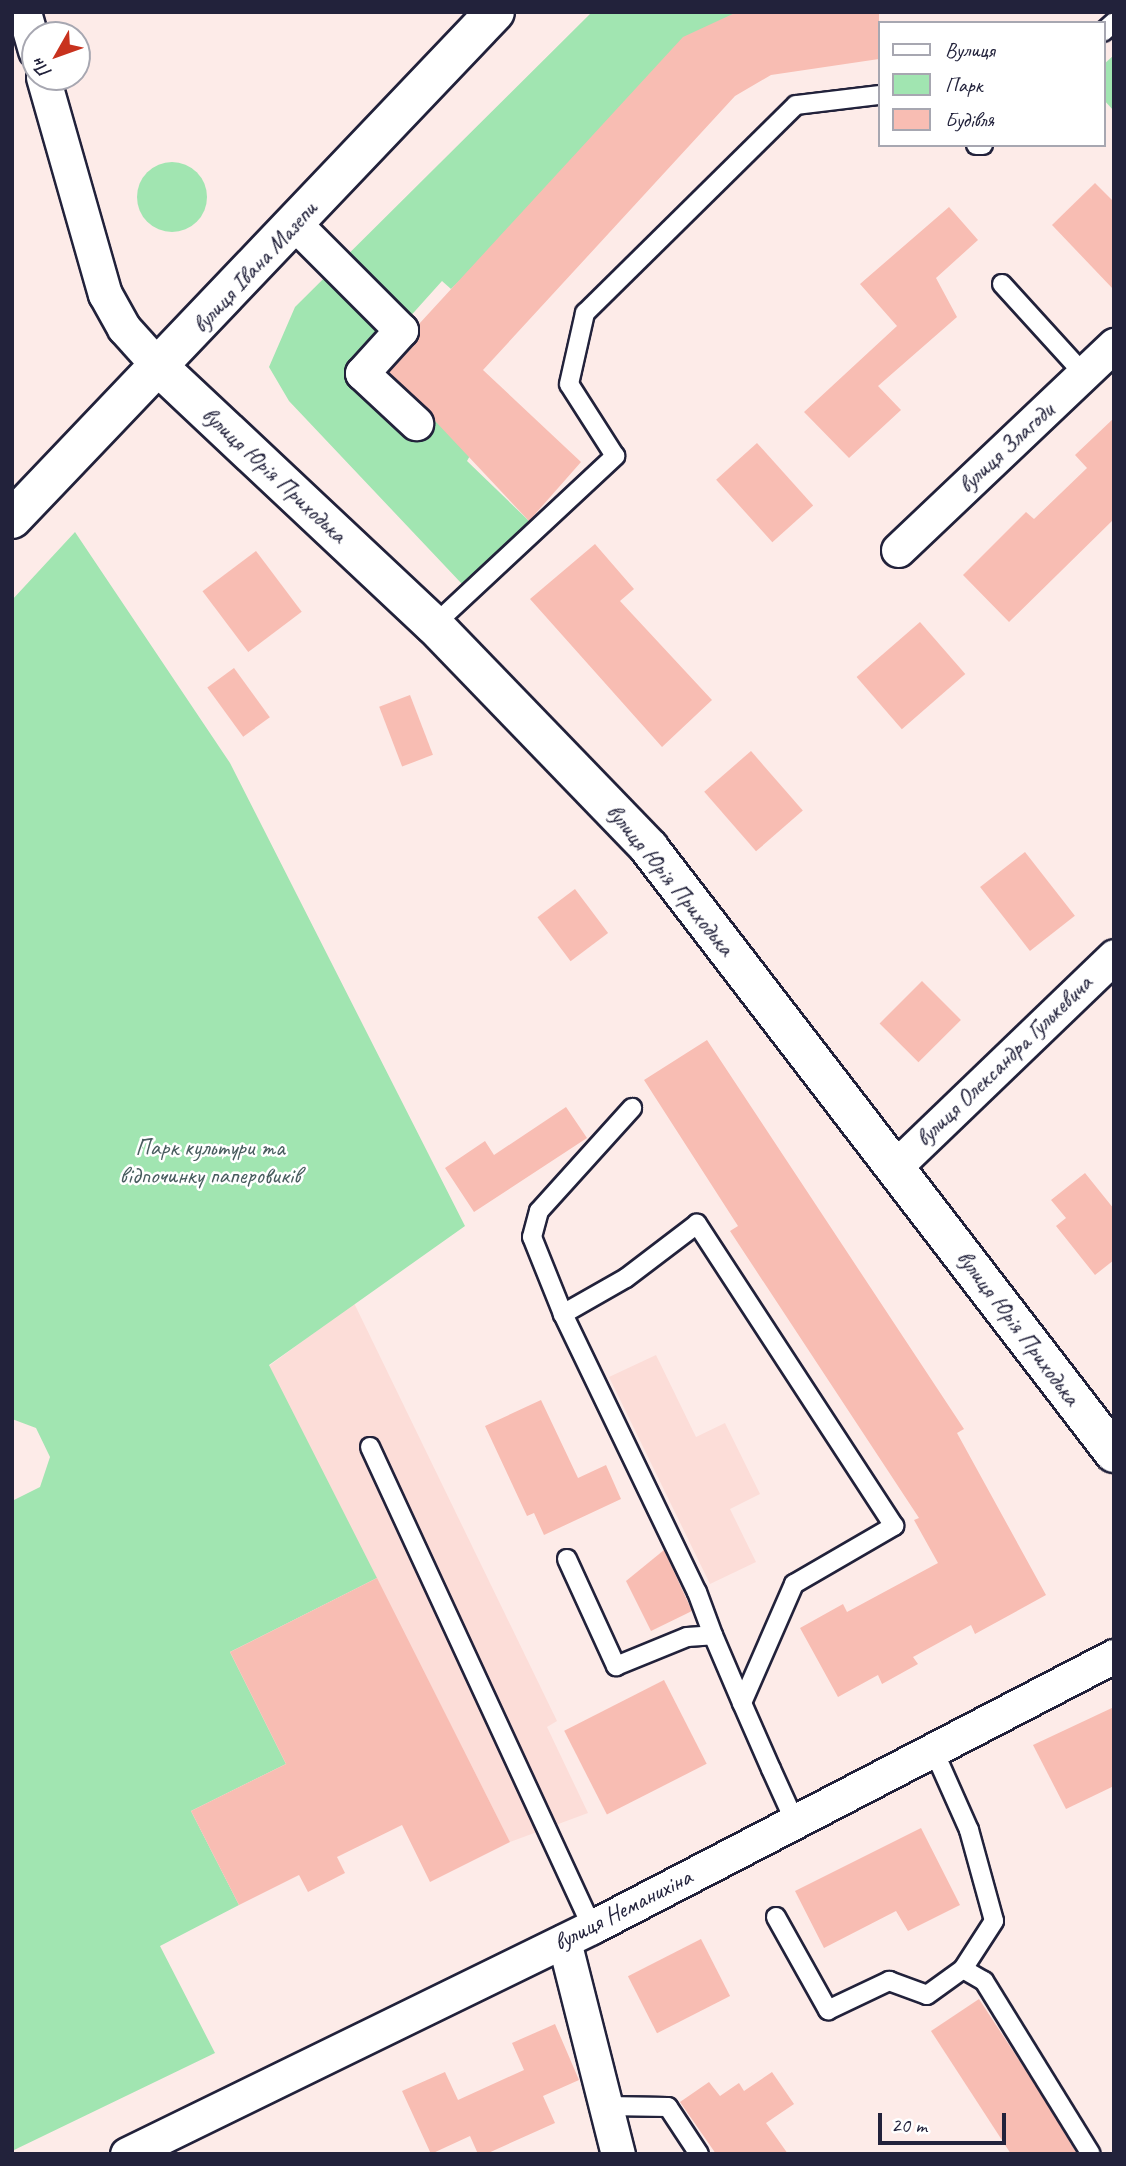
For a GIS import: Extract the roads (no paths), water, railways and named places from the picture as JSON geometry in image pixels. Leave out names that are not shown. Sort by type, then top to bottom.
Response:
[{"type":"street","name":"вулиця Івана Мазепи","points":[[12,519],[160,368],[495,12]]},
{"type":"street","points":[[47,91],[105,294],[124,328],[160,368]]},
{"type":"street","points":[[295,224],[401,330],[362,373],[416,423]]},
{"type":"street","name":"вулиця Злагоди","points":[[898,550],[1114,345]]},
{"type":"street","name":"вулиця Юрія Приходька","points":[[160,368],[434,625],[649,848],[1114,1452]]},
{"type":"street","name":"вулиця Олександра Гулькевича","points":[[895,1167],[1114,956]]},
{"type":"street","name":"вулиця Неманихіна","points":[[127,2154],[578,1934],[1114,1656]]},
{"type":"street","points":[[578,1934],[607,2106],[618,2154]]},
{"type":"lane","points":[[434,625],[615,456],[569,384],[585,313],[796,106],[878,95]]},
{"type":"lane","points":[[1002,284],[1084,374]]},
{"type":"lane","points":[[632,1108],[539,1211],[532,1237],[563,1314],[713,1635],[795,1822]]},
{"type":"lane","points":[[563,1314],[626,1278],[697,1224],[894,1526],[793,1584],[742,1703]]},
{"type":"lane","points":[[370,1447],[578,1934]]},
{"type":"lane","points":[[567,1559],[616,1666],[687,1637],[713,1635]]},
{"type":"lane","points":[[776,1917],[828,2010],[889,1981],[927,1995],[963,1969],[994,1922],[969,1830],[933,1749]]},
{"type":"lane","points":[[963,1969],[984,1981],[1091,2154]]},
{"type":"lane","points":[[607,2106],[668,2107],[699,2154]]},
{"type":"park label","name":"Парк культури та відпочинку паперовиків","points":[[210,1162]]}]
